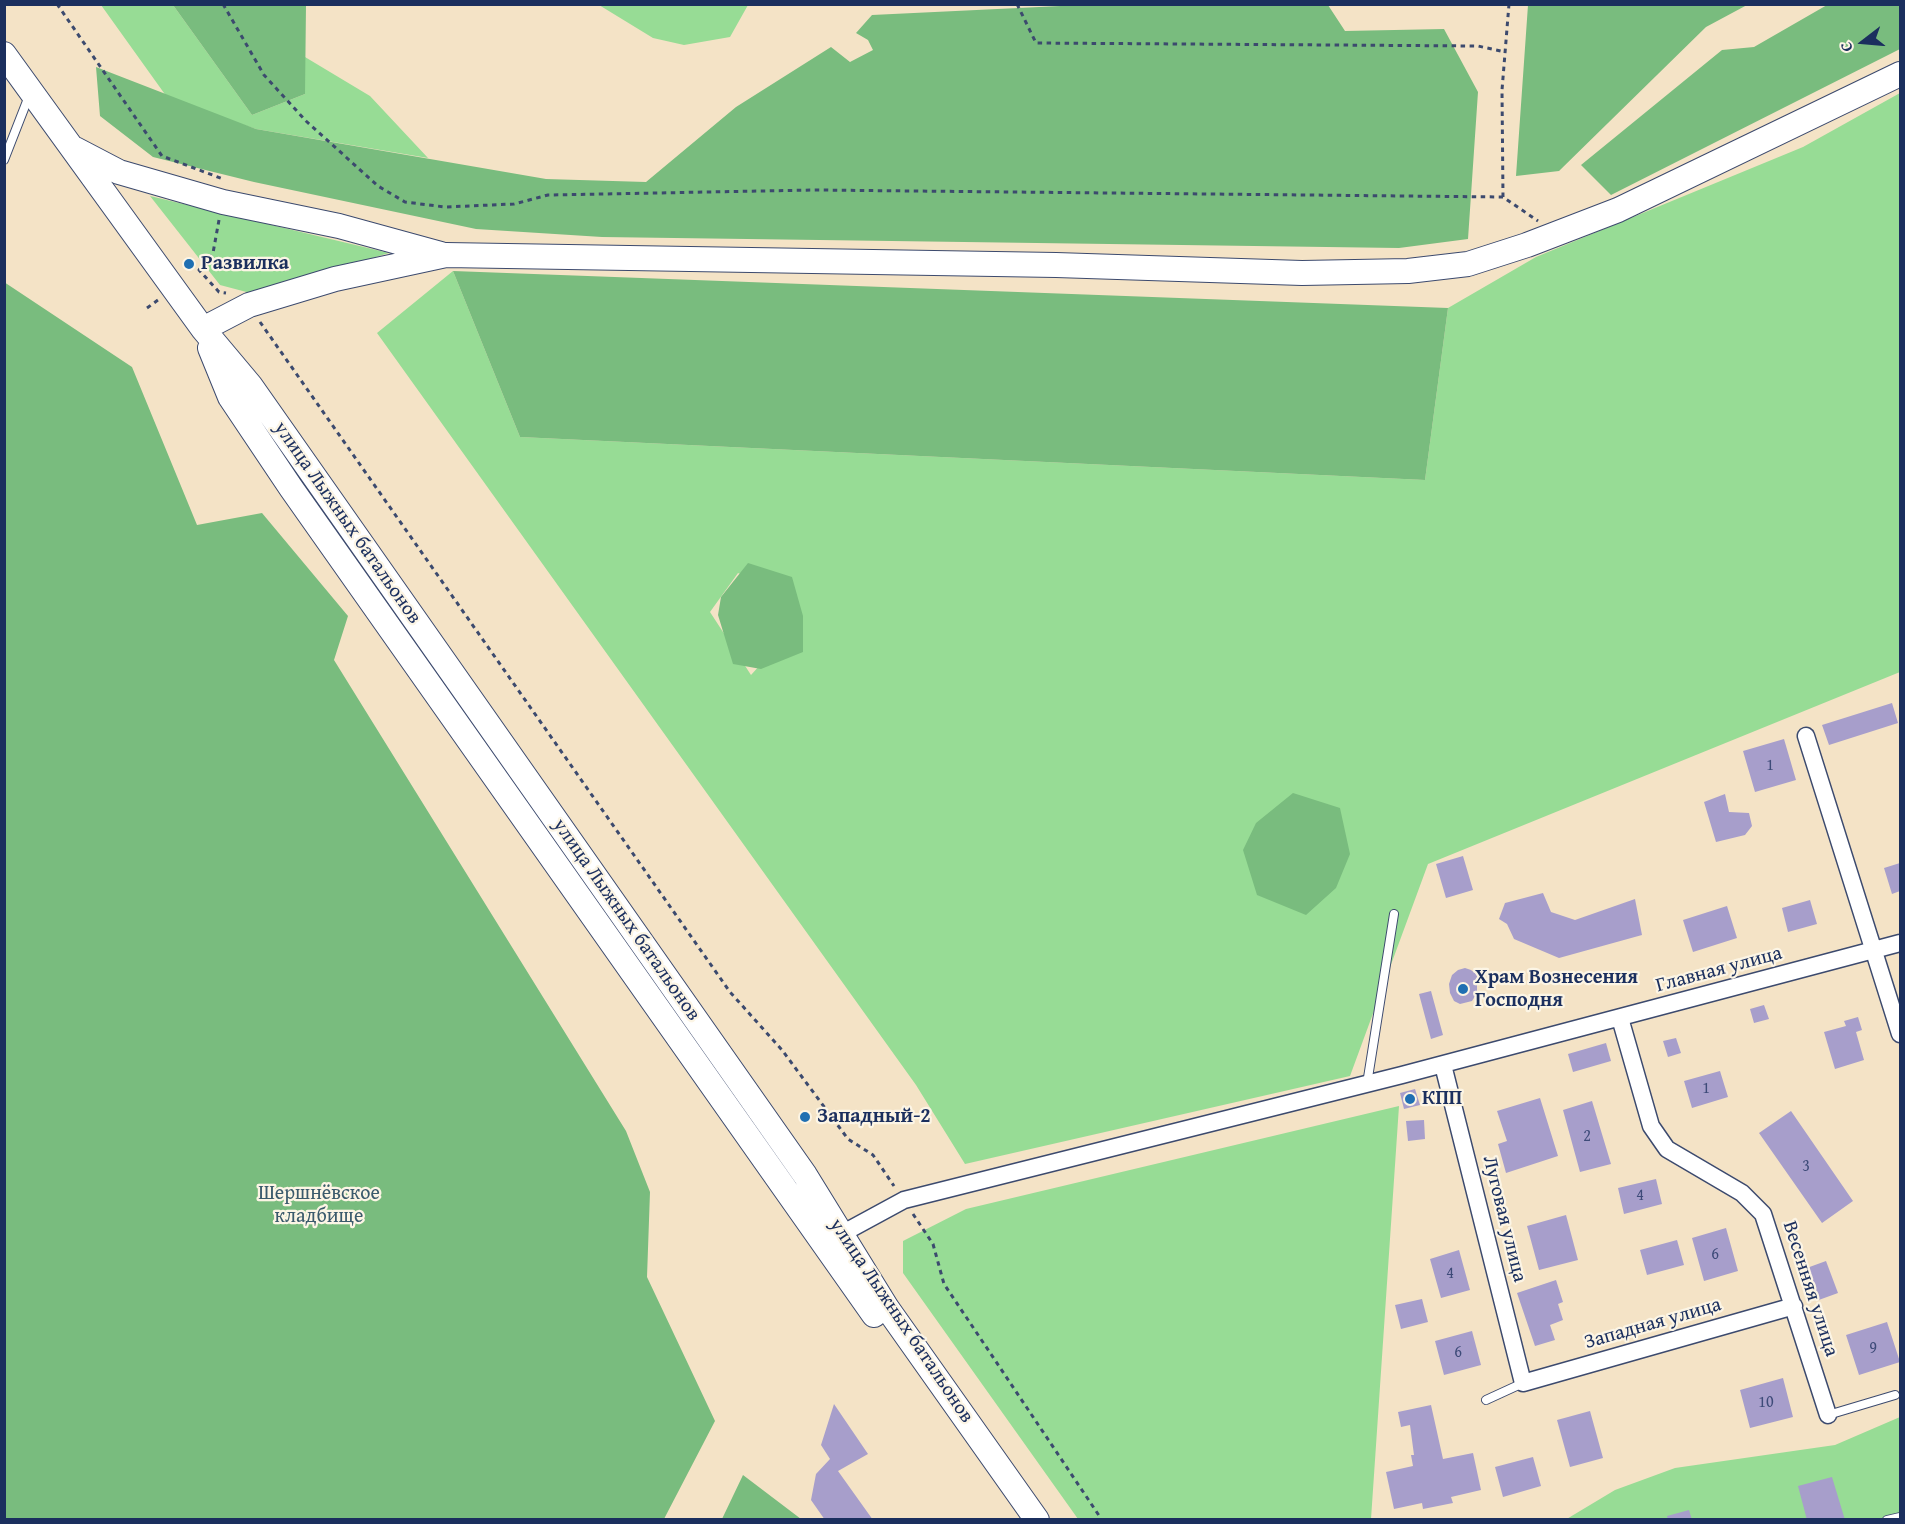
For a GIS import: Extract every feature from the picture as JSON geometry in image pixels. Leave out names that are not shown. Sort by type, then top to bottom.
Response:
[{"type":"street","name":"улица Лыжных батальонов","points":[[4,54],[203,329],[250,385],[805,1175],[832,1239],[1018,1520]]},
{"type":"street","points":[[203,329],[249,305],[335,279],[446,255],[1056,265],[1314,273],[1408,270],[1468,264],[1618,210],[1900,74]]},
{"type":"street","points":[[70,147],[119,172],[223,202],[339,226],[446,255]]},
{"type":"street","points":[[1806,736],[1900,1034]]},
{"type":"street","name":"Главная улица","points":[[832,1239],[903,1200],[1443,1065],[1900,944]]},
{"type":"street","name":"Весенняя улица","points":[[1620,1018],[1652,1126],[1667,1149],[1742,1193],[1763,1214],[1828,1415]]},
{"type":"street","name":"Луговая улица","points":[[1443,1065],[1523,1383]]},
{"type":"street","name":"улица Лыжных батальонов","points":[[832,1239],[887,1308],[1037,1520]]},
{"type":"street","name":"Западная улица","points":[[1523,1383],[1794,1306]]},
{"type":"lane","points":[[4,160],[30,91]]},
{"type":"lane","points":[[1366,1084],[1394,914]]},
{"type":"lane","points":[[1486,1400],[1523,1383]]},
{"type":"lane","points":[[1828,1415],[1896,1395]]},
{"type":"lane","points":[[1887,1520],[1900,1517]]},
{"type":"path","points":[[57,4],[162,156],[224,180],[223,202],[213,253],[199,270],[219,292],[240,294],[249,305],[730,992],[782,1050],[848,1138]]},
{"type":"path","points":[[223,4],[264,75],[306,121],[378,186],[405,202],[445,207],[514,204],[548,195],[816,190],[1503,197],[1535,217],[1550,236]]},
{"type":"path","points":[[1017,4],[1036,43],[1478,46],[1505,52]]},
{"type":"path","points":[[1503,197],[1502,90],[1509,4]]},
{"type":"path","points":[[944,1284],[1102,1520]]},
{"type":"green space","points":[[1528,4],[1747,5],[1706,27],[1559,171],[1516,176]]},
{"type":"green space","points":[[101,5],[173,5],[252,115],[305,94],[305,57],[370,96],[428,158],[256,129],[169,100]]},
{"type":"green space","points":[[173,5],[306,5],[305,94],[252,115]]},
{"type":"green space","points":[[599,5],[748,5],[730,37],[684,45],[653,38]]},
{"type":"green space","points":[[1081,5],[1328,5],[1345,31],[1444,29],[1478,92],[1468,239],[1399,248],[602,237],[476,229],[254,182],[153,157],[100,116],[96,67],[256,129],[546,179],[646,182],[736,107],[831,47],[850,62],[873,50],[868,40],[856,33],[872,15]]},
{"type":"green space","points":[[1827,5],[1900,5],[1900,49],[1611,195],[1581,165],[1722,50],[1754,47]]},
{"type":"green space","points":[[1900,93],[1900,672],[1428,864],[1350,1076],[965,1164],[916,1085],[377,333],[453,271],[520,437],[1425,480],[1448,308],[1536,257],[1803,147]],"holes":[[[738,573],[787,593],[791,631],[751,675],[710,612]]]},
{"type":"green space","points":[[150,196],[389,253],[254,294],[220,285]]},
{"type":"green space","points":[[453,271],[1448,308],[1425,480],[520,437]]},
{"type":"green space","name":"Шершнёвское кладбище","points":[[4,282],[132,367],[197,525],[262,513],[348,616],[334,660],[626,1131],[650,1192],[647,1277],[715,1421],[664,1519],[5,1519]]},
{"type":"green space","points":[[748,563],[792,577],[803,616],[803,652],[761,669],[733,664],[718,615],[721,597]]},
{"type":"green space","points":[[1293,793],[1340,808],[1350,854],[1336,888],[1306,915],[1257,895],[1243,850],[1256,823]]},
{"type":"green space","points":[[1399,1106],[1371,1519],[1078,1519],[903,1273],[903,1241],[966,1209]]},
{"type":"green space","points":[[1900,1417],[1900,1519],[1565,1520],[1615,1490],[1675,1468],[1835,1445]]},
{"type":"green space","points":[[743,1475],[801,1519],[722,1519]]},
{"type":"building","points":[[1892,703],[1898,723],[1829,745],[1822,725]]},
{"type":"building","points":[[1784,739],[1796,780],[1755,792],[1743,751]]},
{"type":"building","points":[[1725,794],[1729,812],[1749,813],[1752,826],[1745,835],[1716,842],[1704,802]]},
{"type":"building","points":[[1463,856],[1473,890],[1446,898],[1436,864]]},
{"type":"building","points":[[1900,863],[1900,891],[1892,894],[1884,868]]},
{"type":"building","points":[[1543,893],[1551,912],[1575,920],[1635,899],[1642,935],[1559,958],[1514,939],[1507,924],[1499,919],[1505,903]]},
{"type":"building","points":[[1810,900],[1817,924],[1788,932],[1782,908]]},
{"type":"building","points":[[1727,906],[1737,938],[1693,952],[1683,920]]},
{"type":"building","name":"Храм Вознесения Господня","points":[[1465,968],[1477,975],[1477,993],[1472,1001],[1460,1004],[1454,1001],[1449,984],[1452,975]]},
{"type":"building","points":[[1431,991],[1443,1035],[1431,1039],[1419,994]]},
{"type":"building","points":[[1764,1005],[1769,1019],[1754,1023],[1750,1009]]},
{"type":"building","points":[[1858,1017],[1862,1030],[1856,1032],[1864,1060],[1835,1069],[1824,1032],[1846,1026],[1844,1021]]},
{"type":"building","points":[[1676,1038],[1681,1053],[1668,1057],[1663,1041]]},
{"type":"building","points":[[1606,1043],[1611,1061],[1573,1072],[1568,1054]]},
{"type":"building","points":[[1720,1071],[1728,1097],[1692,1108],[1684,1081]]},
{"type":"building","name":"КПП","points":[[1415,1089],[1420,1105],[1404,1109],[1400,1093]]},
{"type":"building","points":[[1540,1098],[1558,1156],[1506,1173],[1498,1144],[1507,1141],[1497,1111]]},
{"type":"building","points":[[1592,1101],[1611,1164],[1580,1172],[1563,1110]]},
{"type":"building","points":[[1791,1111],[1853,1201],[1822,1223],[1759,1133]]},
{"type":"building","points":[[1424,1120],[1425,1139],[1408,1141],[1406,1121]]},
{"type":"building","points":[[1656,1179],[1662,1204],[1624,1214],[1618,1188]]},
{"type":"building","points":[[1566,1215],[1578,1260],[1539,1270],[1527,1226]]},
{"type":"building","points":[[1726,1228],[1738,1271],[1704,1281],[1692,1238]]},
{"type":"building","points":[[1677,1240],[1684,1265],[1647,1275],[1640,1250]]},
{"type":"building","points":[[1459,1250],[1470,1290],[1441,1298],[1430,1259]]},
{"type":"building","points":[[1826,1261],[1838,1293],[1816,1301],[1804,1269]]},
{"type":"building","points":[[1556,1280],[1563,1302],[1558,1304],[1563,1320],[1550,1325],[1555,1340],[1535,1346],[1517,1293]]},
{"type":"building","points":[[1422,1299],[1428,1322],[1401,1329],[1395,1305]]},
{"type":"building","points":[[1887,1322],[1900,1362],[1859,1375],[1846,1335]]},
{"type":"building","points":[[1472,1331],[1481,1365],[1444,1375],[1435,1341]]},
{"type":"building","points":[[1783,1378],[1793,1417],[1750,1428],[1740,1390]]},
{"type":"building","points":[[834,1404],[868,1454],[838,1471],[873,1520],[825,1520],[811,1500],[816,1474],[830,1459],[821,1445]]},
{"type":"building","points":[[1431,1405],[1443,1459],[1473,1453],[1481,1490],[1451,1497],[1453,1503],[1423,1509],[1422,1503],[1394,1509],[1386,1472],[1413,1466],[1411,1455],[1414,1455],[1410,1425],[1401,1427],[1398,1412]]},
{"type":"building","points":[[1590,1411],[1603,1458],[1570,1467],[1557,1420]]},
{"type":"building","points":[[1533,1457],[1541,1486],[1503,1497],[1495,1467]]},
{"type":"building","points":[[1832,1477],[1845,1520],[1807,1520],[1798,1486]]},
{"type":"building","points":[[1689,1510],[1692,1520],[1668,1520],[1667,1516]]},
{"type":"place","name":"Развилка","points":[[189,264]]},
{"type":"place","name":"Храм Вознесения Господня","points":[[1463,989]]},
{"type":"place","name":"КПП","points":[[1410,1099]]},
{"type":"place","name":"Западный-2","points":[[805,1117]]}]
